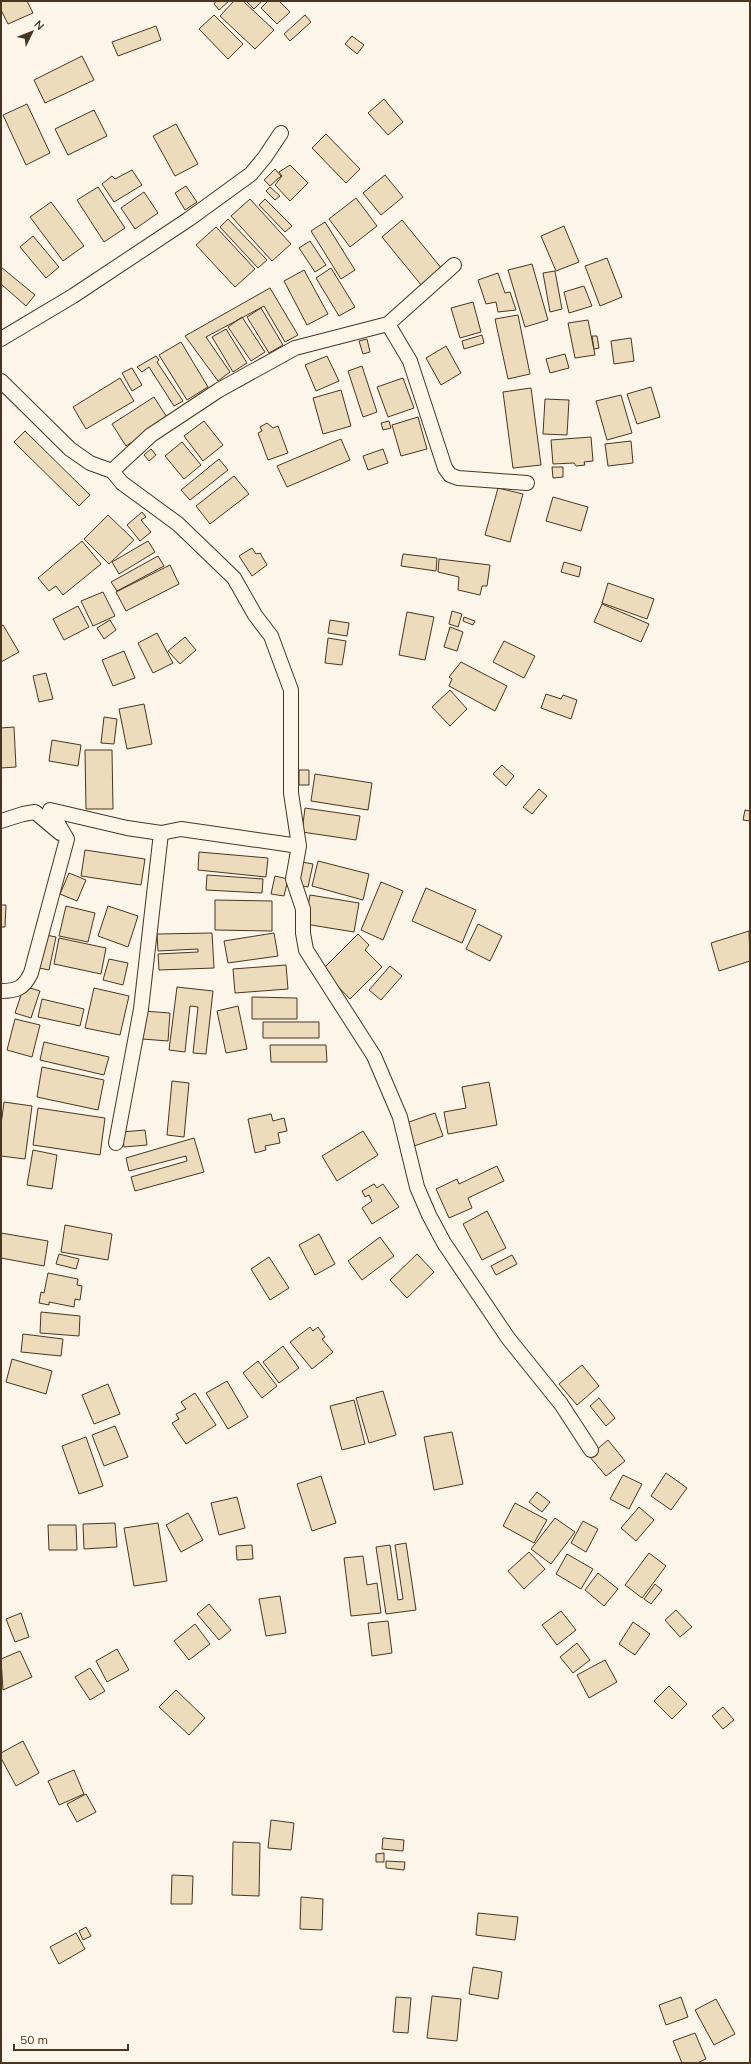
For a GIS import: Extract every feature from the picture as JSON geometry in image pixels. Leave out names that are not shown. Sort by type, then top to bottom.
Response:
[{"type":"street","points":[[1,339],[73,296],[189,219],[250,174],[265,157],[281,133]]},
{"type":"street","points":[[112,471],[151,435],[219,390],[295,348],[388,324],[454,265]]},
{"type":"street","points":[[388,324],[410,361],[445,468],[450,475],[458,478],[527,482]]},
{"type":"street","points":[[1,381],[70,450],[90,463],[112,471],[122,483],[178,524],[234,578],[255,615],[272,636],[291,690],[291,793],[299,846],[292,879],[303,909],[303,933],[306,950],[374,1056],[400,1117],[417,1187],[428,1215],[444,1243],[504,1331],[561,1404],[591,1450]]},
{"type":"street","points":[[1,991],[16,991],[27,981],[31,973],[67,839],[50,810],[120,826],[161,833],[181,829],[299,846]]},
{"type":"street","points":[[1,821],[35,812],[67,839]]},
{"type":"street","points":[[116,1143],[141,1009],[161,833]]},
{"type":"building","points":[[1,1],[27,1],[33,13],[8,24],[1,10]]},
{"type":"building","points":[[216,1],[229,1],[219,10],[214,4]]},
{"type":"building","points":[[234,1],[243,1],[274,30],[255,49],[220,16]]},
{"type":"building","points":[[246,1],[262,1],[254,9]]},
{"type":"building","points":[[268,1],[279,1],[290,12],[277,24],[261,8]]},
{"type":"building","points":[[214,15],[243,44],[228,59],[199,29]]},
{"type":"building","points":[[305,15],[311,22],[290,41],[284,34]]},
{"type":"building","points":[[156,26],[161,40],[118,56],[112,42]]},
{"type":"building","points":[[352,36],[364,45],[357,54],[345,44]]},
{"type":"building","points":[[82,56],[94,80],[45,103],[34,80]]},
{"type":"building","points":[[384,99],[403,122],[388,135],[368,113]]},
{"type":"building","points":[[27,104],[50,153],[26,165],[3,115]]},
{"type":"building","points":[[94,110],[107,136],[68,155],[55,129]]},
{"type":"building","points":[[176,124],[198,164],[175,176],[153,136]]},
{"type":"building","points":[[326,134],[360,169],[346,183],[312,148]]},
{"type":"building","points":[[290,165],[308,183],[290,201],[275,185],[282,176],[279,172]]},
{"type":"building","points":[[275,169],[281,176],[270,186],[264,180]]},
{"type":"building","points":[[132,170],[142,185],[114,202],[102,184],[112,176],[115,179]]},
{"type":"building","points":[[385,175],[403,197],[381,215],[363,193]]},
{"type":"building","points":[[186,186],[197,202],[185,210],[175,193]]},
{"type":"building","points":[[98,187],[125,228],[104,242],[77,200]]},
{"type":"building","points":[[270,187],[280,196],[275,200],[266,191]]},
{"type":"building","points":[[144,192],[158,213],[135,229],[121,208]]},
{"type":"building","points":[[356,198],[377,226],[350,247],[329,219]]},
{"type":"building","points":[[250,199],[291,244],[272,261],[231,216]]},
{"type":"building","points":[[265,199],[292,226],[285,232],[259,205]]},
{"type":"building","points":[[51,202],[84,246],[63,261],[30,217]]},
{"type":"building","points":[[228,219],[267,260],[258,268],[220,227]]},
{"type":"building","points":[[402,220],[442,269],[422,286],[382,237]]},
{"type":"building","points":[[325,222],[355,270],[341,279],[311,231]]},
{"type":"building","points":[[564,226],[579,262],[556,271],[541,236]]},
{"type":"building","points":[[216,227],[255,269],[235,287],[196,245]]},
{"type":"building","points":[[33,236],[59,267],[46,278],[20,247]]},
{"type":"building","points":[[310,241],[326,265],[315,272],[299,248]]},
{"type":"building","points":[[607,258],[622,297],[600,306],[585,266]]},
{"type":"building","points":[[532,264],[548,320],[525,327],[508,270]]},
{"type":"building","points":[[1,267],[35,295],[26,306],[1,284]]},
{"type":"building","points":[[331,268],[355,307],[339,316],[316,278]]},
{"type":"building","points":[[304,270],[328,314],[307,325],[284,281]]},
{"type":"building","points":[[555,271],[562,309],[550,312],[543,273]]},
{"type":"building","points":[[498,273],[505,293],[510,292],[516,310],[498,312],[496,302],[486,304],[478,280]]},
{"type":"building","points":[[584,286],[592,306],[569,313],[564,292]]},
{"type":"building","points":[[270,288],[298,335],[285,342],[264,306],[206,337],[230,372],[218,381],[185,336]]},
{"type":"building","points":[[473,302],[481,332],[460,338],[451,308]]},
{"type":"building","points":[[261,308],[283,345],[269,353],[247,317]]},
{"type":"building","points":[[518,315],[530,374],[508,379],[495,319]]},
{"type":"building","points":[[242,317],[265,352],[251,361],[228,327]]},
{"type":"building","points":[[588,320],[595,355],[575,358],[568,323]]},
{"type":"building","points":[[226,329],[247,363],[233,372],[212,337]]},
{"type":"building","points":[[482,335],[484,343],[464,349],[462,341]]},
{"type":"building","points":[[592,336],[597,336],[599,348],[594,349]]},
{"type":"building","points":[[631,338],[634,361],[614,364],[611,341]]},
{"type":"building","points":[[367,339],[370,352],[363,354],[359,341]]},
{"type":"building","points":[[181,342],[208,387],[187,400],[159,355]]},
{"type":"building","points":[[446,346],[461,373],[441,385],[426,358]]},
{"type":"building","points":[[565,354],[569,368],[550,373],[546,359]]},
{"type":"building","points":[[156,356],[159,360],[157,362],[183,401],[174,406],[149,367],[142,372],[137,367]]},
{"type":"building","points":[[327,356],[339,381],[316,391],[305,365]]},
{"type":"building","points":[[362,366],[377,412],[363,417],[348,371]]},
{"type":"building","points":[[132,368],[142,385],[132,391],[122,373]]},
{"type":"building","points":[[120,378],[134,401],[86,429],[73,407]]},
{"type":"building","points":[[403,378],[414,408],[388,417],[377,387]]},
{"type":"building","points":[[651,387],[660,417],[637,424],[627,394]]},
{"type":"building","points":[[531,388],[541,465],[513,468],[503,392]]},
{"type":"building","points":[[341,390],[351,426],[323,434],[313,398]]},
{"type":"building","points":[[621,395],[632,433],[607,440],[596,401]]},
{"type":"building","points":[[154,397],[168,419],[126,446],[112,424]]},
{"type":"building","points":[[545,399],[569,400],[567,435],[543,434]]},
{"type":"building","points":[[418,417],[427,449],[401,456],[392,425]]},
{"type":"building","points":[[204,421],[223,445],[203,461],[184,436]]},
{"type":"building","points":[[389,421],[391,428],[383,430],[381,423]]},
{"type":"building","points":[[267,423],[273,428],[278,426],[288,453],[268,460],[258,433],[262,431],[260,427]]},
{"type":"building","points":[[25,431],[90,495],[79,506],[14,442]]},
{"type":"building","points":[[591,437],[593,461],[584,462],[585,465],[576,466],[574,463],[553,464],[551,440]]},
{"type":"building","points":[[341,439],[350,460],[287,487],[277,466]]},
{"type":"building","points":[[631,441],[633,463],[608,466],[605,444]]},
{"type":"building","points":[[182,442],[201,465],[184,479],[165,456]]},
{"type":"building","points":[[151,449],[156,455],[149,461],[144,455]]},
{"type":"building","points":[[383,449],[388,463],[368,470],[363,456]]},
{"type":"building","points":[[219,459],[228,470],[190,500],[181,490]]},
{"type":"building","points":[[552,467],[563,467],[563,477],[553,478]]},
{"type":"building","points":[[234,476],[249,494],[210,524],[196,506]]},
{"type":"building","points":[[498,488],[523,494],[510,542],[485,535]]},
{"type":"building","points":[[553,497],[588,507],[581,531],[546,521]]},
{"type":"building","points":[[142,512],[146,517],[141,520],[151,532],[140,541],[127,525]]},
{"type":"building","points":[[108,515],[134,540],[109,564],[84,539]]},
{"type":"building","points":[[82,541],[101,564],[63,595],[56,586],[49,591],[38,578]]},
{"type":"building","points":[[148,541],[155,552],[119,574],[112,562]]},
{"type":"building","points":[[252,548],[256,554],[260,553],[267,565],[252,576],[239,556]]},
{"type":"building","points":[[403,554],[437,558],[436,571],[401,566]]},
{"type":"building","points":[[158,556],[164,566],[117,591],[111,582]]},
{"type":"building","points":[[439,559],[490,565],[487,586],[482,586],[480,595],[458,590],[459,577],[438,572]]},
{"type":"building","points":[[564,562],[581,567],[579,577],[561,572]]},
{"type":"building","points":[[170,565],[179,584],[126,611],[116,592]]},
{"type":"building","points":[[608,583],[654,599],[647,619],[602,603]]},
{"type":"building","points":[[103,592],[115,616],[93,626],[81,601]]},
{"type":"building","points":[[602,604],[649,624],[641,642],[594,622]]},
{"type":"building","points":[[78,606],[89,627],[64,640],[53,619]]},
{"type":"building","points":[[452,611],[462,614],[458,627],[449,624]]},
{"type":"building","points":[[407,612],[434,617],[425,660],[399,655]]},
{"type":"building","points":[[464,617],[475,621],[473,625],[463,621]]},
{"type":"building","points":[[110,620],[116,630],[104,639],[97,628]]},
{"type":"building","points":[[330,620],[349,623],[347,636],[328,633]]},
{"type":"building","points":[[3,625],[19,652],[1,662],[1,626]]},
{"type":"building","points":[[450,627],[463,632],[457,651],[444,647]]},
{"type":"building","points":[[157,633],[173,663],[153,673],[138,643]]},
{"type":"building","points":[[185,637],[196,650],[180,664],[168,651]]},
{"type":"building","points":[[328,638],[346,641],[342,665],[325,663]]},
{"type":"building","points":[[504,641],[535,656],[524,678],[493,662]]},
{"type":"building","points":[[124,651],[135,678],[113,686],[102,660]]},
{"type":"building","points":[[461,662],[507,686],[495,711],[449,686],[452,679],[449,677]]},
{"type":"building","points":[[46,673],[53,699],[39,702],[33,676]]},
{"type":"building","points":[[450,690],[467,709],[450,726],[432,707]]},
{"type":"building","points":[[546,694],[561,699],[563,695],[577,700],[571,719],[541,708]]},
{"type":"building","points":[[144,704],[152,744],[127,749],[119,709]]},
{"type":"building","points":[[104,717],[117,719],[114,744],[101,743]]},
{"type":"building","points":[[14,727],[16,767],[1,768],[1,728]]},
{"type":"building","points":[[52,740],[81,745],[78,766],[49,761]]},
{"type":"building","points":[[85,750],[112,750],[113,809],[86,809]]},
{"type":"building","points":[[502,765],[514,776],[506,786],[493,774]]},
{"type":"building","points":[[299,770],[309,770],[309,785],[299,785]]},
{"type":"building","points":[[315,774],[372,783],[368,810],[311,801]]},
{"type":"building","points":[[539,789],[547,796],[532,814],[523,807]]},
{"type":"building","points":[[305,808],[360,816],[356,840],[302,832]]},
{"type":"building","points":[[745,810],[750,811],[750,821],[743,820]]},
{"type":"building","points":[[85,850],[145,859],[141,885],[81,876]]},
{"type":"building","points":[[199,852],[268,858],[266,877],[198,870]]},
{"type":"building","points":[[318,861],[369,874],[363,900],[312,886]]},
{"type":"building","points":[[302,862],[313,864],[308,887],[298,885]]},
{"type":"building","points":[[69,873],[86,880],[77,901],[60,894]]},
{"type":"building","points":[[207,875],[263,879],[262,893],[206,890]]},
{"type":"building","points":[[275,876],[288,879],[284,896],[271,894]]},
{"type":"building","points":[[381,882],[403,891],[383,940],[361,930]]},
{"type":"building","points":[[426,888],[476,910],[462,943],[412,921]]},
{"type":"building","points":[[310,895],[359,903],[354,932],[305,924]]},
{"type":"building","points":[[215,900],[272,901],[272,931],[215,930]]},
{"type":"building","points":[[1,905],[6,905],[5,927],[1,927]]},
{"type":"building","points":[[66,906],[95,913],[88,942],[59,936]]},
{"type":"building","points":[[108,906],[138,916],[128,947],[98,936]]},
{"type":"building","points":[[478,924],[502,936],[490,961],[466,949]]},
{"type":"building","points":[[749,931],[750,961],[719,971],[711,943]]},
{"type":"building","points":[[212,933],[214,968],[159,970],[158,954],[198,952],[198,949],[158,951],[157,934]]},
{"type":"building","points":[[274,933],[278,956],[228,963],[224,941]]},
{"type":"building","points":[[358,934],[369,945],[365,950],[382,967],[350,999],[322,970]]},
{"type":"building","points":[[46,935],[56,937],[49,970],[39,968]]},
{"type":"building","points":[[59,938],[106,948],[101,974],[54,964]]},
{"type":"building","points":[[109,959],[128,963],[123,985],[103,980]]},
{"type":"building","points":[[286,965],[288,989],[235,993],[233,969]]},
{"type":"building","points":[[390,966],[402,976],[381,1000],[369,990]]},
{"type":"building","points":[[24,986],[40,991],[31,1018],[15,1013]]},
{"type":"building","points":[[177,987],[213,991],[206,1054],[193,1053],[198,1007],[190,1006],[185,1052],[169,1050]]},
{"type":"building","points":[[94,988],[129,996],[120,1035],[85,1028]]},
{"type":"building","points":[[252,997],[297,998],[297,1019],[252,1019]]},
{"type":"building","points":[[42,999],[84,1009],[80,1026],[38,1017]]},
{"type":"building","points":[[238,1006],[247,1049],[226,1053],[217,1011]]},
{"type":"building","points":[[143,1011],[170,1013],[168,1041],[142,1039]]},
{"type":"building","points":[[15,1019],[40,1025],[32,1057],[7,1050]]},
{"type":"building","points":[[263,1022],[319,1022],[319,1038],[263,1038]]},
{"type":"building","points":[[44,1042],[109,1057],[104,1075],[40,1060]]},
{"type":"building","points":[[270,1045],[326,1045],[327,1062],[271,1062]]},
{"type":"building","points":[[42,1067],[104,1080],[98,1110],[37,1097]]},
{"type":"building","points":[[172,1081],[189,1083],[184,1137],[167,1135]]},
{"type":"building","points":[[489,1082],[497,1125],[448,1134],[444,1112],[466,1108],[462,1087]]},
{"type":"building","points":[[4,1102],[32,1106],[25,1159],[1,1156],[1,1125]]},
{"type":"building","points":[[38,1108],[105,1118],[100,1155],[33,1145]]},
{"type":"building","points":[[435,1113],[443,1136],[414,1146],[406,1123]]},
{"type":"building","points":[[271,1114],[273,1121],[284,1118],[287,1131],[278,1133],[280,1143],[265,1146],[266,1150],[255,1153],[248,1119]]},
{"type":"building","points":[[145,1130],[147,1145],[124,1147],[122,1132]]},
{"type":"building","points":[[363,1131],[378,1155],[337,1181],[322,1156]]},
{"type":"building","points":[[194,1138],[204,1172],[135,1191],[131,1177],[187,1161],[186,1156],[129,1171],[126,1158]]},
{"type":"building","points":[[33,1150],[57,1155],[52,1189],[27,1185]]},
{"type":"building","points":[[497,1166],[504,1181],[468,1198],[472,1208],[449,1218],[436,1189],[457,1179],[459,1184]]},
{"type":"building","points":[[374,1184],[377,1188],[383,1184],[399,1207],[372,1224],[362,1208],[372,1201],[369,1195],[365,1197],[362,1191]]},
{"type":"building","points":[[487,1211],[506,1248],[482,1260],[463,1224]]},
{"type":"building","points":[[65,1225],[112,1234],[108,1260],[61,1252]]},
{"type":"building","points":[[1,1233],[48,1241],[44,1266],[1,1258]]},
{"type":"building","points":[[319,1234],[335,1264],[315,1275],[299,1245]]},
{"type":"building","points":[[380,1237],[394,1256],[362,1280],[348,1261]]},
{"type":"building","points":[[59,1254],[79,1259],[76,1269],[56,1264]]},
{"type":"building","points":[[417,1254],[434,1272],[407,1298],[390,1280]]},
{"type":"building","points":[[512,1255],[517,1264],[496,1275],[491,1266]]},
{"type":"building","points":[[269,1257],[289,1288],[270,1300],[251,1269]]},
{"type":"building","points":[[48,1273],[78,1279],[77,1285],[82,1286],[80,1300],[75,1299],[74,1307],[49,1302],[49,1305],[39,1303],[41,1292],[44,1293]]},
{"type":"building","points":[[41,1312],[80,1316],[79,1336],[40,1333]]},
{"type":"building","points":[[310,1327],[313,1331],[318,1327],[325,1337],[322,1339],[333,1352],[312,1369],[290,1342]]},
{"type":"building","points":[[23,1334],[63,1339],[61,1356],[21,1352]]},
{"type":"building","points":[[283,1346],[299,1368],[279,1383],[263,1362]]},
{"type":"building","points":[[12,1359],[52,1371],[46,1394],[6,1382]]},
{"type":"building","points":[[258,1361],[277,1386],[262,1398],[243,1373]]},
{"type":"building","points":[[582,1365],[599,1386],[577,1405],[559,1384]]},
{"type":"building","points":[[227,1381],[248,1417],[228,1429],[206,1393]]},
{"type":"building","points":[[108,1384],[120,1414],[94,1424],[82,1395]]},
{"type":"building","points":[[383,1391],[396,1435],[369,1443],[356,1398]]},
{"type":"building","points":[[195,1393],[216,1425],[186,1444],[172,1423],[179,1419],[176,1414],[186,1409],[181,1402]]},
{"type":"building","points":[[599,1398],[615,1418],[606,1426],[590,1406]]},
{"type":"building","points":[[354,1400],[365,1444],[342,1450],[330,1406]]},
{"type":"building","points":[[115,1426],[128,1457],[104,1466],[92,1435]]},
{"type":"building","points":[[452,1432],[463,1484],[434,1490],[424,1437]]},
{"type":"building","points":[[86,1437],[103,1486],[79,1494],[62,1446]]},
{"type":"building","points":[[608,1440],[625,1461],[606,1476],[589,1456]]},
{"type":"building","points":[[666,1473],[687,1488],[671,1510],[651,1496]]},
{"type":"building","points":[[623,1475],[642,1484],[629,1509],[610,1499]]},
{"type":"building","points":[[321,1476],[336,1523],[312,1531],[297,1484]]},
{"type":"building","points":[[537,1492],[550,1502],[542,1512],[529,1502]]},
{"type":"building","points":[[237,1497],[245,1528],[219,1535],[211,1503]]},
{"type":"building","points":[[515,1503],[547,1520],[534,1543],[503,1526]]},
{"type":"building","points":[[639,1507],[654,1520],[636,1541],[621,1528]]},
{"type":"building","points":[[188,1513],[203,1540],[181,1552],[166,1525]]},
{"type":"building","points":[[555,1518],[575,1532],[551,1564],[531,1549]]},
{"type":"building","points":[[583,1521],[598,1529],[586,1552],[571,1543]]},
{"type":"building","points":[[115,1523],[117,1547],[84,1549],[83,1524]]},
{"type":"building","points":[[158,1523],[167,1581],[134,1586],[124,1528]]},
{"type":"building","points":[[48,1525],[76,1525],[77,1550],[49,1550]]},
{"type":"building","points":[[406,1543],[416,1610],[386,1614],[376,1547],[390,1545],[398,1600],[403,1599],[395,1545]]},
{"type":"building","points":[[252,1545],[253,1559],[237,1560],[236,1546]]},
{"type":"building","points":[[529,1552],[545,1569],[524,1589],[508,1571]]},
{"type":"building","points":[[649,1553],[666,1566],[642,1598],[625,1585]]},
{"type":"building","points":[[567,1554],[593,1569],[581,1589],[556,1574]]},
{"type":"building","points":[[363,1556],[367,1585],[377,1583],[381,1613],[351,1616],[344,1558]]},
{"type":"building","points":[[598,1573],[618,1589],[604,1606],[585,1590]]},
{"type":"building","points":[[655,1584],[662,1590],[651,1604],[644,1599]]},
{"type":"building","points":[[280,1596],[286,1633],[266,1636],[259,1599]]},
{"type":"building","points":[[209,1604],[231,1630],[219,1640],[197,1614]]},
{"type":"building","points":[[676,1610],[692,1627],[680,1637],[665,1620]]},
{"type":"building","points":[[561,1611],[576,1630],[557,1645],[542,1625]]},
{"type":"building","points":[[21,1613],[29,1637],[15,1642],[6,1619]]},
{"type":"building","points":[[388,1621],[392,1653],[372,1656],[368,1623]]},
{"type":"building","points":[[633,1622],[650,1634],[635,1655],[619,1644]]},
{"type":"building","points":[[195,1624],[210,1644],[189,1660],[174,1641]]},
{"type":"building","points":[[577,1643],[590,1660],[573,1673],[560,1657]]},
{"type":"building","points":[[117,1649],[129,1670],[107,1682],[96,1661]]},
{"type":"building","points":[[20,1651],[32,1677],[3,1690],[1,1659]]},
{"type":"building","points":[[605,1660],[617,1682],[589,1698],[577,1675]]},
{"type":"building","points":[[90,1668],[105,1691],[90,1700],[75,1677]]},
{"type":"building","points":[[669,1686],[687,1704],[672,1719],[654,1701]]},
{"type":"building","points":[[176,1690],[205,1718],[189,1735],[159,1707]]},
{"type":"building","points":[[723,1707],[734,1720],[723,1729],[712,1716]]},
{"type":"building","points":[[23,1741],[39,1773],[16,1786],[1,1758],[1,1753]]},
{"type":"building","points":[[74,1770],[84,1794],[59,1805],[48,1781]]},
{"type":"building","points":[[86,1794],[96,1812],[77,1822],[67,1804]]},
{"type":"building","points":[[271,1820],[294,1823],[291,1850],[268,1848]]},
{"type":"building","points":[[383,1838],[404,1840],[403,1851],[382,1849]]},
{"type":"building","points":[[233,1842],[260,1843],[259,1896],[232,1895]]},
{"type":"building","points":[[384,1853],[384,1862],[376,1862],[376,1854]]},
{"type":"building","points":[[386,1861],[405,1862],[404,1870],[386,1868]]},
{"type":"building","points":[[172,1875],[193,1876],[192,1904],[171,1904]]},
{"type":"building","points":[[301,1897],[323,1899],[322,1930],[300,1929]]},
{"type":"building","points":[[478,1913],[518,1917],[515,1940],[476,1935]]},
{"type":"building","points":[[86,1927],[91,1936],[83,1940],[79,1931]]},
{"type":"building","points":[[76,1933],[85,1949],[59,1964],[50,1947]]},
{"type":"building","points":[[473,1967],[502,1972],[498,1999],[469,1994]]},
{"type":"building","points":[[432,1996],[461,1999],[457,2041],[427,2038]]},
{"type":"building","points":[[396,1997],[411,1998],[408,2033],[393,2032]]},
{"type":"building","points":[[681,1997],[688,2017],[666,2025],[659,2005]]},
{"type":"building","points":[[716,1999],[735,2034],[714,2045],[695,2010]]},
{"type":"building","points":[[695,2033],[706,2059],[697,2063],[682,2063],[673,2041]]}]
